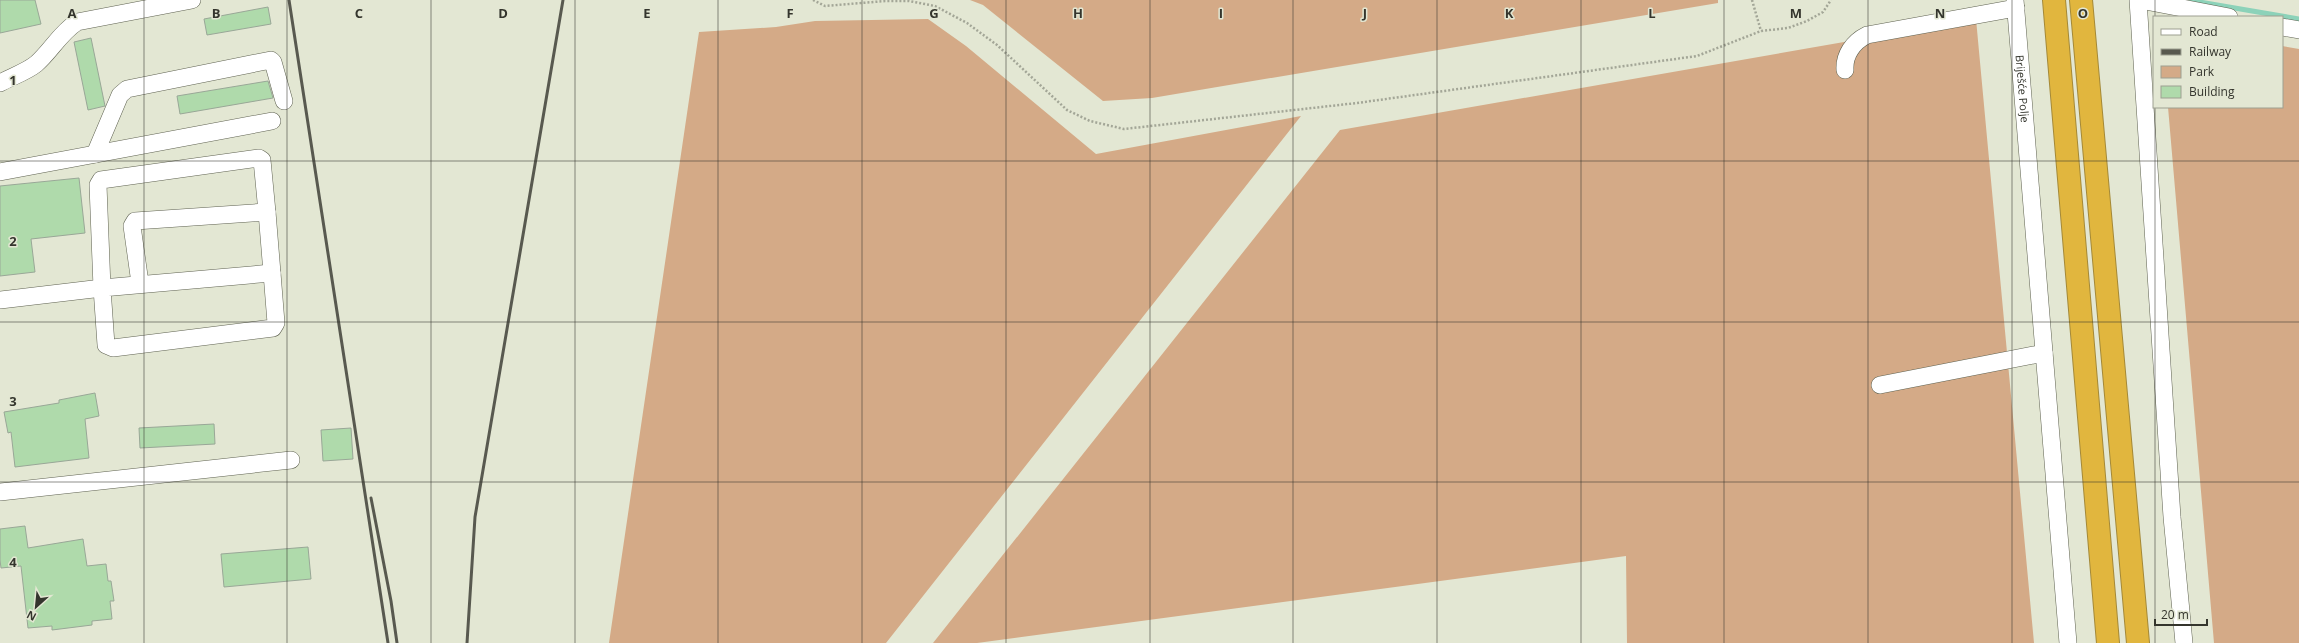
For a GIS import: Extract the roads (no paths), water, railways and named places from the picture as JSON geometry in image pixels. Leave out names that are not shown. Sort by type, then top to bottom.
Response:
[{"type":"highway","points":[[2054,0],[2108,643]]},
{"type":"highway","points":[[2082,0],[2138,643]]},
{"type":"street","points":[[0,83],[34,65],[49,51],[67,28],[77,22],[192,0]]},
{"type":"street","points":[[2184,643],[2172,517],[2139,0],[2224,16]]},
{"type":"street","points":[[1845,70],[1847,55],[1857,42],[1867,35],[2015,4]]},
{"type":"street","name":"Briješće Polje","points":[[2015,4],[2068,643]]},
{"type":"street","points":[[2283,27],[2299,30]]},
{"type":"street","points":[[96,154],[120,95],[126,89],[271,60],[273,62],[284,101]]},
{"type":"street","points":[[0,172],[272,121]]},
{"type":"street","points":[[259,158],[262,160],[272,273],[276,323],[273,328],[113,348],[106,345],[98,185],[101,180],[259,158]]},
{"type":"street","points":[[140,283],[132,226],[135,221],[267,212]]},
{"type":"street","points":[[0,300],[140,283],[272,273]]},
{"type":"street","points":[[1880,385],[2044,353]]},
{"type":"street","points":[[0,492],[291,460]]},
{"type":"waterway","points":[[2188,0],[2281,16]]},
{"type":"waterway","points":[[2283,16],[2299,19]]},
{"type":"railway","points":[[289,0],[388,643]]},
{"type":"railway","points":[[467,643],[475,517],[563,0]]},
{"type":"railway","points":[[371,498],[391,601],[397,643]]}]
